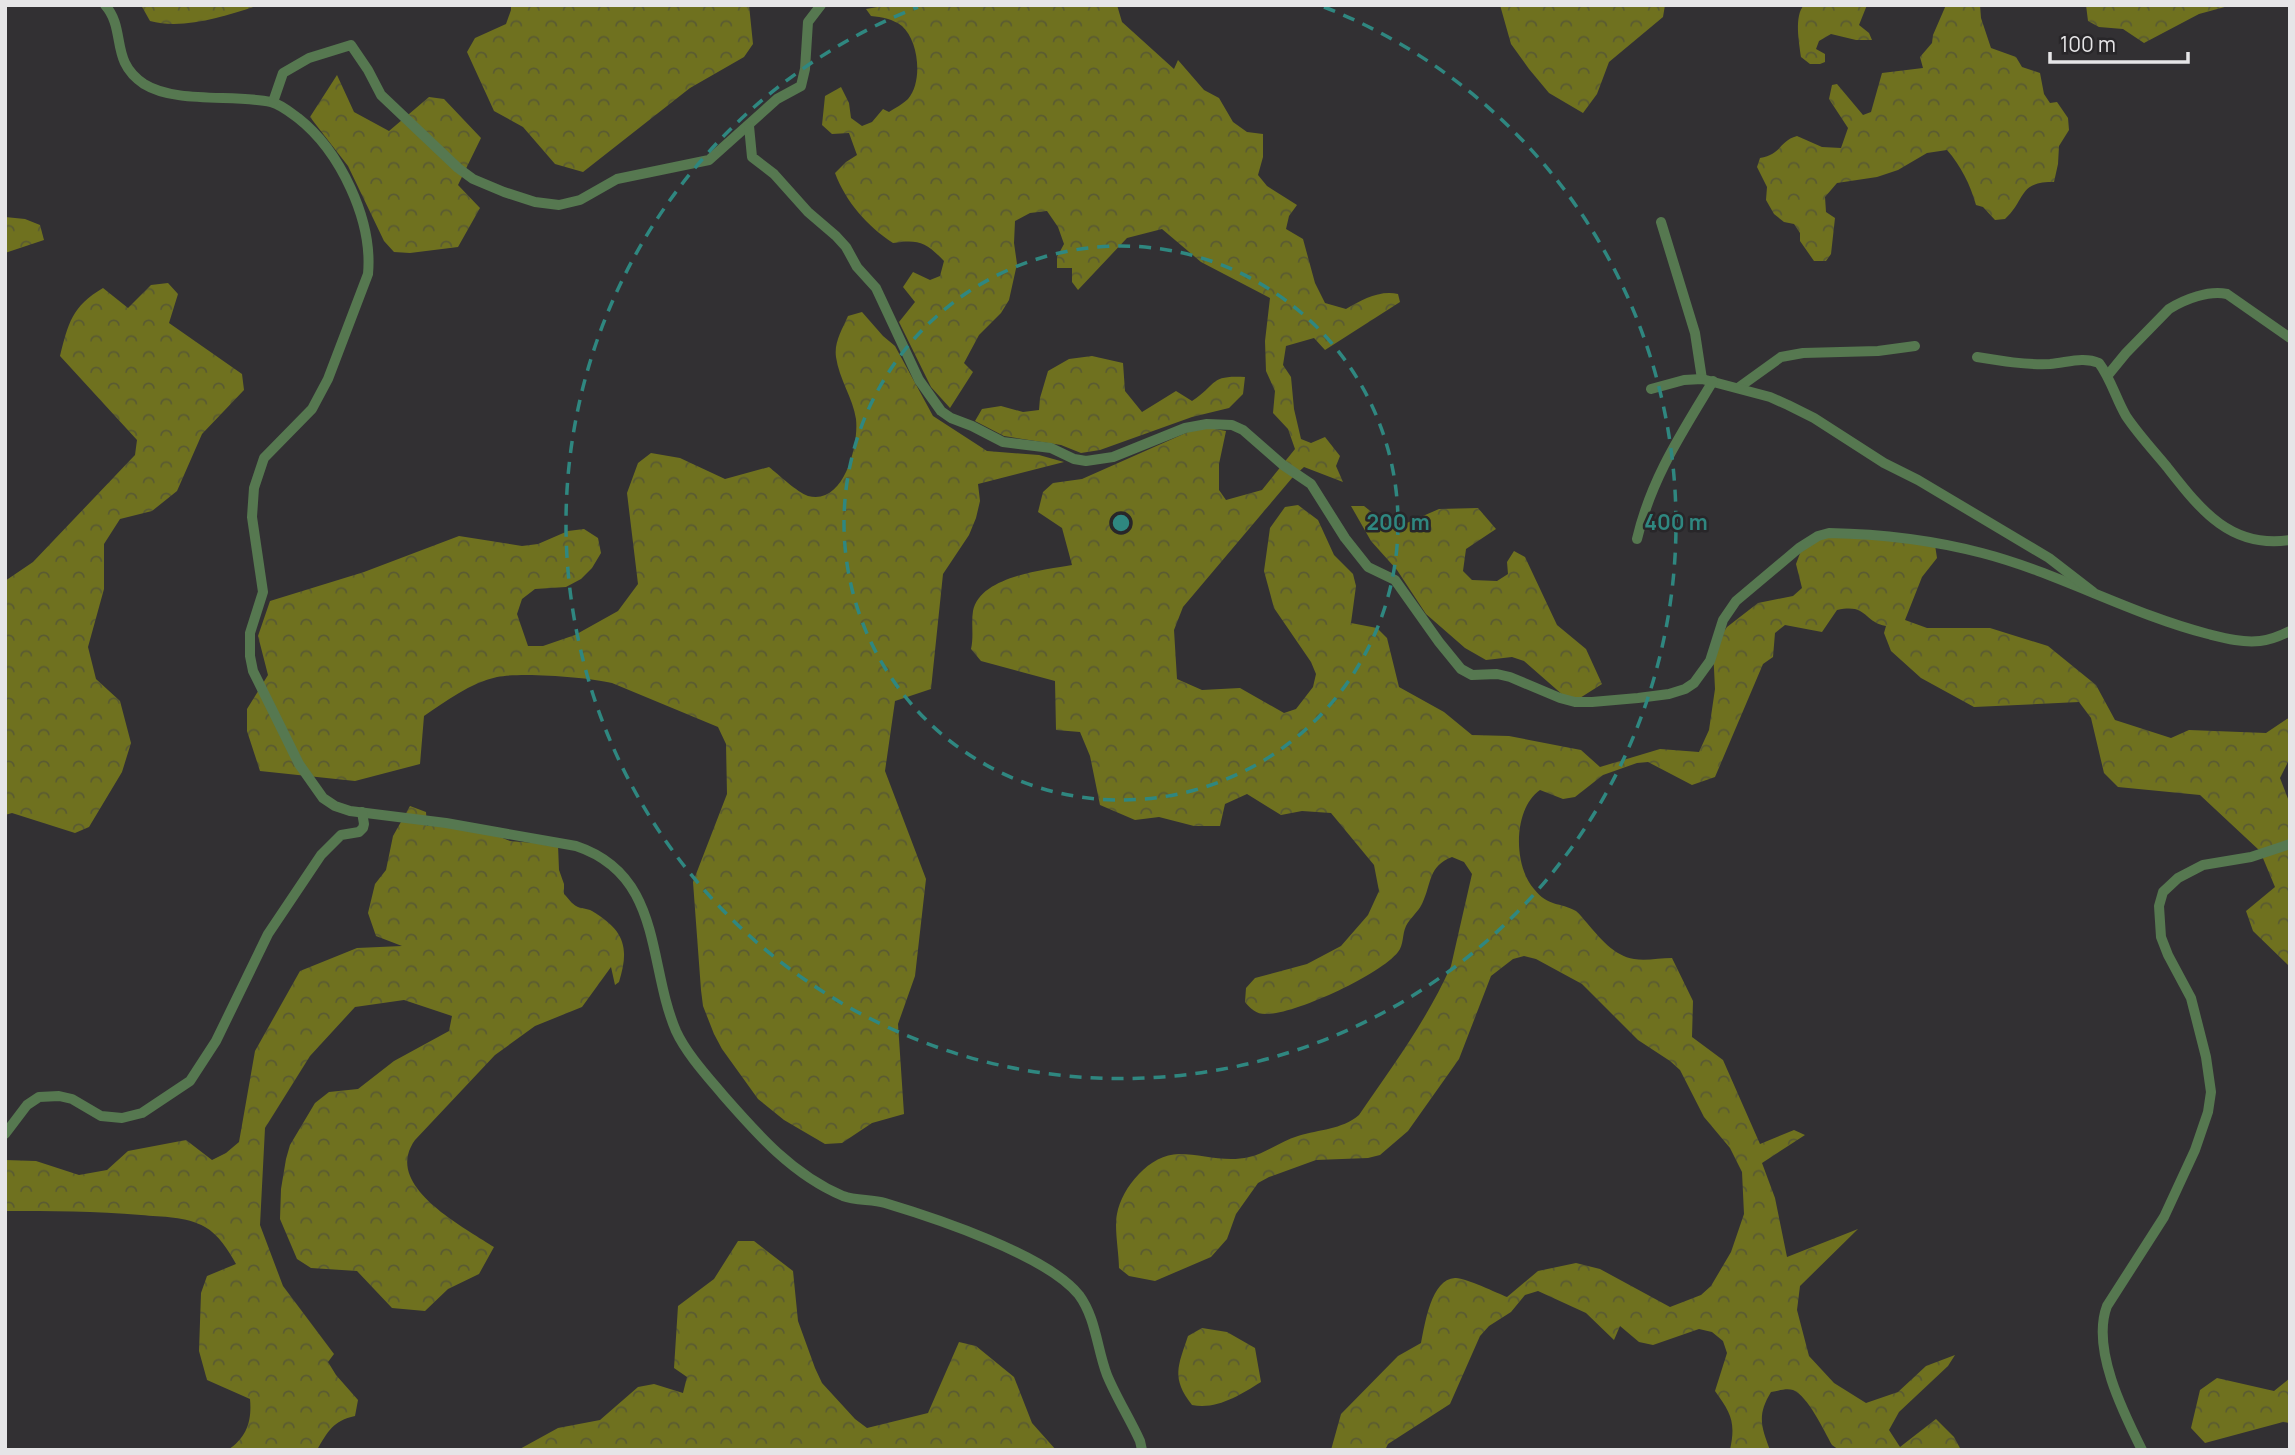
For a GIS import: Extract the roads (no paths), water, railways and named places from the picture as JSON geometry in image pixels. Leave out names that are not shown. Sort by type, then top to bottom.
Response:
[{"type":"street","points":[[105,5],[114,19],[122,60],[144,83],[161,92],[273,102],[305,124],[339,167],[352,190],[361,217],[369,259],[368,274],[348,320],[328,379],[312,408],[264,458],[254,488],[252,517],[263,593],[250,633],[250,656],[253,671],[299,764],[313,785],[323,798],[350,811],[446,823],[576,846],[595,852],[612,864],[629,884],[648,924],[677,1033],[722,1093],[753,1128],[794,1169],[817,1184],[847,1198],[873,1200],[911,1211],[983,1238],[1037,1262],[1063,1280],[1087,1307],[1107,1376],[1142,1450]]},
{"type":"street","points":[[273,102],[283,73],[309,58],[351,45],[382,94],[458,169],[473,179],[504,192],[535,202],[559,205],[580,200],[617,179],[709,160],[777,99],[801,86],[806,69],[808,22],[821,5]]},
{"type":"street","points":[[749,126],[752,158],[774,174],[808,212],[846,247],[858,267],[876,288],[919,380],[941,411],[1003,442],[1051,448],[1074,459],[1086,461],[1113,457],[1185,428],[1207,424],[1232,425],[1243,430],[1258,445],[1311,484],[1345,538],[1368,568],[1395,580],[1446,651],[1461,669],[1472,675],[1497,674],[1510,677],[1575,702],[1638,698],[1685,689],[1694,683],[1710,661],[1723,620],[1736,601],[1799,548],[1818,536],[1829,533],[1901,537],[1953,546],[2017,564],[2174,625],[2233,640],[2258,642],[2290,631]]},
{"type":"street","points":[[1637,540],[1645,506],[1707,380],[1661,222]]},
{"type":"street","points":[[2108,375],[2169,309],[2217,292],[2227,294],[2290,338]]},
{"type":"street","points":[[1738,388],[1781,357],[1803,353],[1878,352],[1915,346]]},
{"type":"street","points":[[1978,357],[2014,363],[2050,364],[2081,359],[2099,363],[2108,375],[2120,405],[2134,427],[2204,511],[2234,533],[2251,539],[2275,542],[2290,540]]},
{"type":"street","points":[[1651,389],[1684,380],[1707,380],[1770,397],[1814,418],[1884,463],[1918,480],[2049,558],[2096,594]]},
{"type":"street","points":[[5,1133],[27,1105],[39,1097],[59,1096],[101,1116],[122,1118],[142,1113],[190,1081],[216,1041],[268,934],[321,855],[341,835],[363,828],[362,812]]},
{"type":"street","points":[[2142,1450],[2109,1376],[2103,1316],[2164,1217],[2195,1150],[2208,1112],[2211,1092],[2206,1057],[2191,998],[2161,937],[2159,906],[2163,892],[2178,878],[2203,865],[2251,857],[2290,845]]}]
